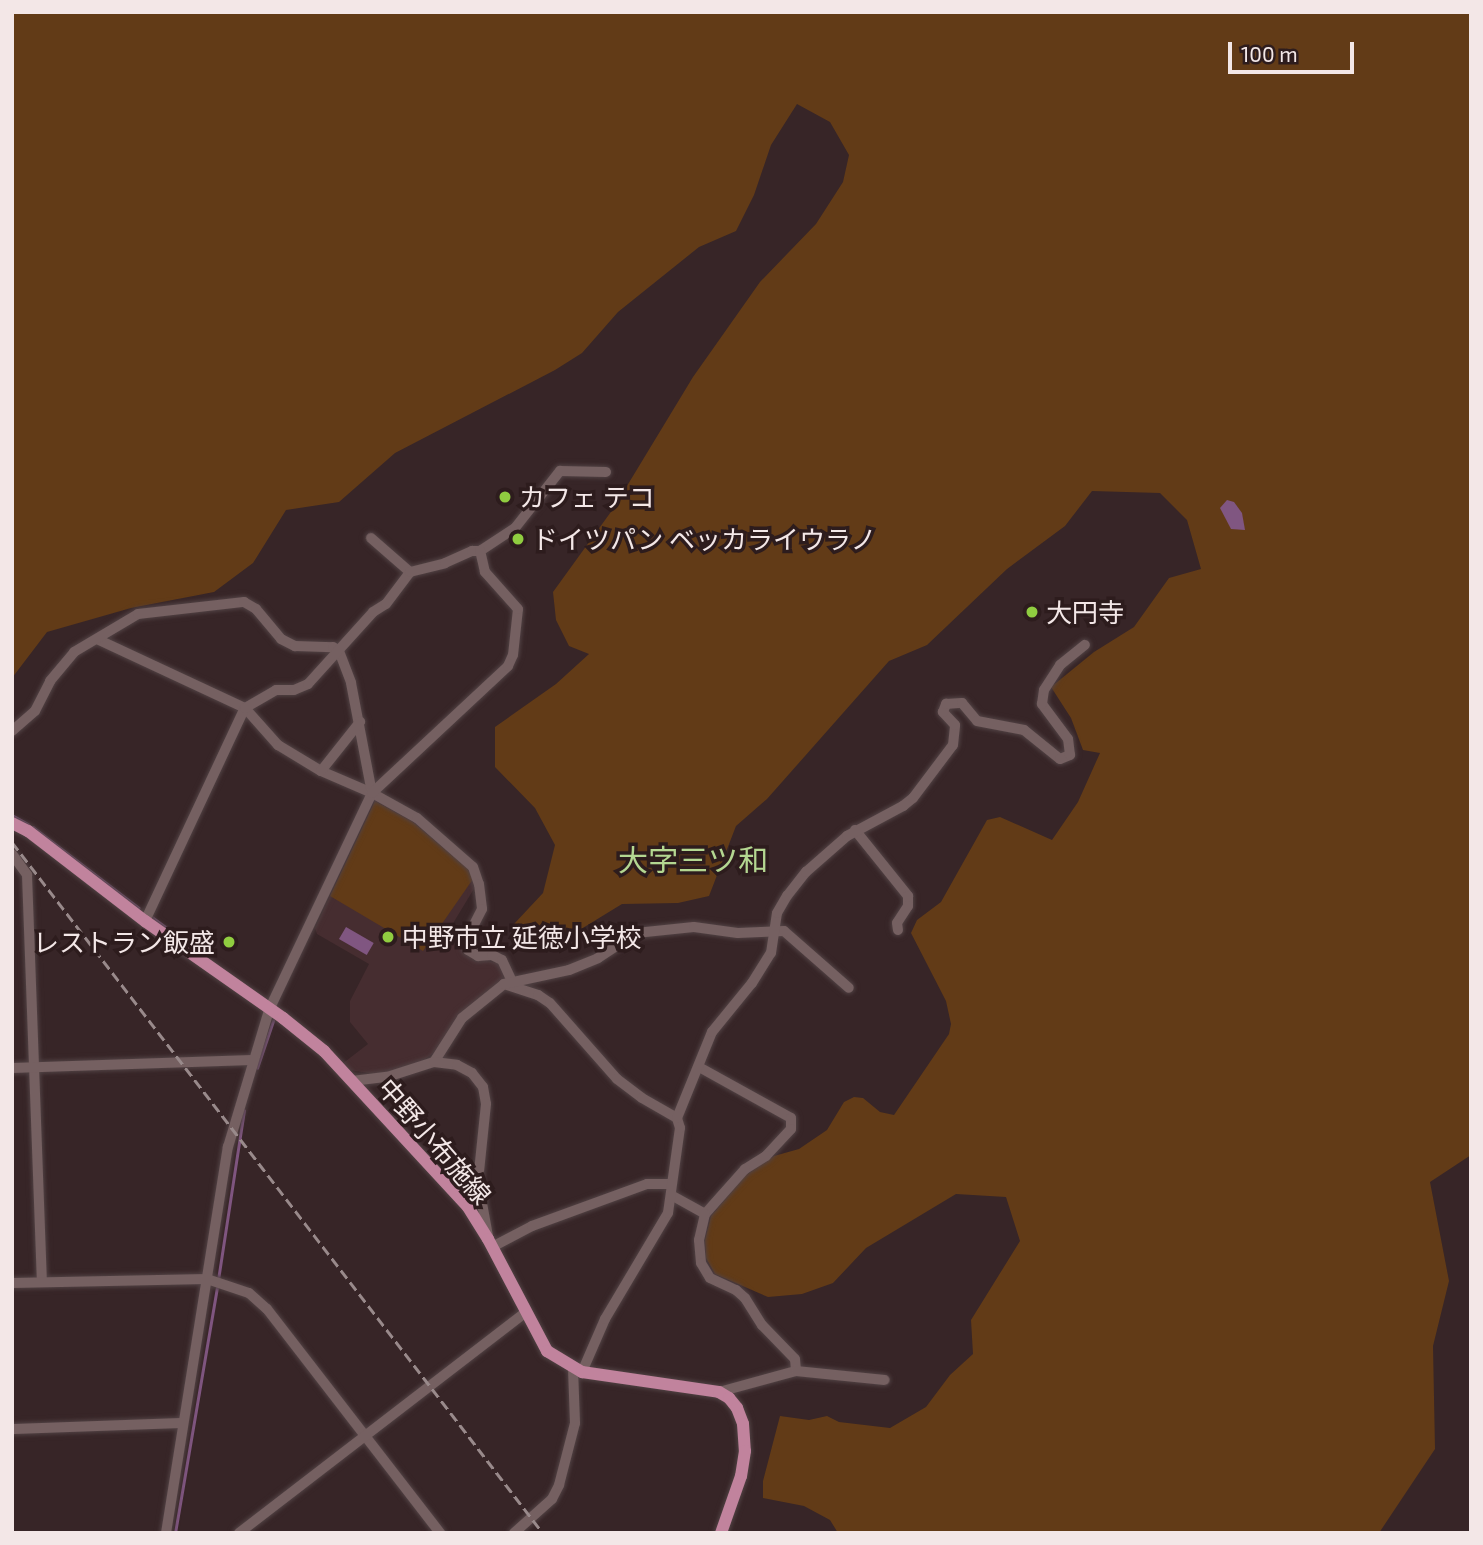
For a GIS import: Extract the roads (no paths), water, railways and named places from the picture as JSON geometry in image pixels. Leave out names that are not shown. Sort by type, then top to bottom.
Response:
[{"type":"main road","name":"中野小布施線","points":[[12,823],[28,831],[145,921],[324,1051],[452,1187],[490,1243],[547,1350],[578,1370],[719,1392]]},
{"type":"main road","points":[[719,1392],[737,1408],[743,1424],[745,1451],[741,1476],[721,1533]]},
{"type":"street","points":[[145,921],[245,708],[276,690],[295,690],[308,684],[373,612],[386,604],[410,572],[480,551],[515,528],[560,471],[606,472]]},
{"type":"street","points":[[371,538],[410,572]]},
{"type":"street","points":[[166,1533],[228,1147],[269,1010],[372,793],[508,666],[513,655],[518,609],[485,572],[480,551]]},
{"type":"street","points":[[12,731],[35,711],[60,666],[74,652],[99,640],[138,614],[244,602],[256,609],[281,639],[295,646],[333,647],[340,651],[360,722],[372,793]]},
{"type":"street","points":[[99,640],[245,708],[278,745],[321,771],[372,793],[416,818],[473,867],[480,884],[482,909],[467,939],[468,950],[478,956],[492,956],[502,960],[508,966],[508,982]]},
{"type":"street","points":[[514,1533],[552,1499],[559,1485],[575,1423],[578,1370],[668,1213],[680,1128],[677,1118],[712,1032],[763,969],[771,953],[774,929],[782,905],[806,872],[855,830],[903,806],[953,746],[955,725],[943,712],[946,704],[962,703],[977,721],[1024,730],[1060,759],[1069,755],[1068,739],[1042,704],[1044,690],[1060,665],[1085,645]]},
{"type":"street","points":[[321,771],[360,722]]},
{"type":"street","points":[[855,830],[908,896],[908,906],[897,923],[898,930]]},
{"type":"street","points":[[12,854],[27,874],[41,1282]]},
{"type":"street","points":[[434,1062],[462,1018],[508,982],[569,970],[598,958],[636,933],[694,927],[738,933],[774,929],[783,931],[849,988]]},
{"type":"street","points":[[508,982],[550,1003],[617,1079],[642,1098],[677,1118]]},
{"type":"street","points":[[12,1068],[252,1060]]},
{"type":"street","points":[[352,1081],[387,1077],[434,1062],[457,1065],[472,1073],[483,1087],[486,1104],[478,1181],[490,1243],[648,1184],[671,1189],[705,1214]]},
{"type":"street","points":[[699,1067],[791,1118],[791,1129],[766,1156],[745,1169],[705,1214],[699,1240],[701,1263],[710,1278],[736,1290],[745,1298],[762,1325],[794,1359],[796,1371]]},
{"type":"street","points":[[12,1283],[207,1279],[229,1284],[249,1293],[267,1309],[440,1533]]},
{"type":"street","points":[[239,1533],[252,1529],[366,1435],[525,1313]]},
{"type":"street","points":[[719,1392],[796,1371],[885,1380]]},
{"type":"street","points":[[12,1429],[183,1423]]},
{"type":"waterway","points":[[12,815],[28,824]]},
{"type":"waterway","points":[[33,827],[139,908]]},
{"type":"waterway","points":[[152,917],[186,942]]},
{"type":"waterway","points":[[257,1068],[273,1021]]},
{"type":"waterway","points":[[218,1280],[244,1111]]},
{"type":"waterway","points":[[175,1533],[217,1287]]},
{"type":"railway","points":[[12,842],[543,1533]]},
{"type":"place","name":"カフェ テコ","points":[[505,497]]},
{"type":"place","name":"ドイツパン ベッカライウラノ","points":[[518,539]]},
{"type":"place","name":"大円寺","points":[[1032,612]]},
{"type":"place","name":"中野市立 延徳小学校","points":[[388,937]]},
{"type":"place","name":"レストラン飯盛","points":[[229,942]]},
{"type":"district","name":"大字三ツ和","points":[[693,859]]}]
